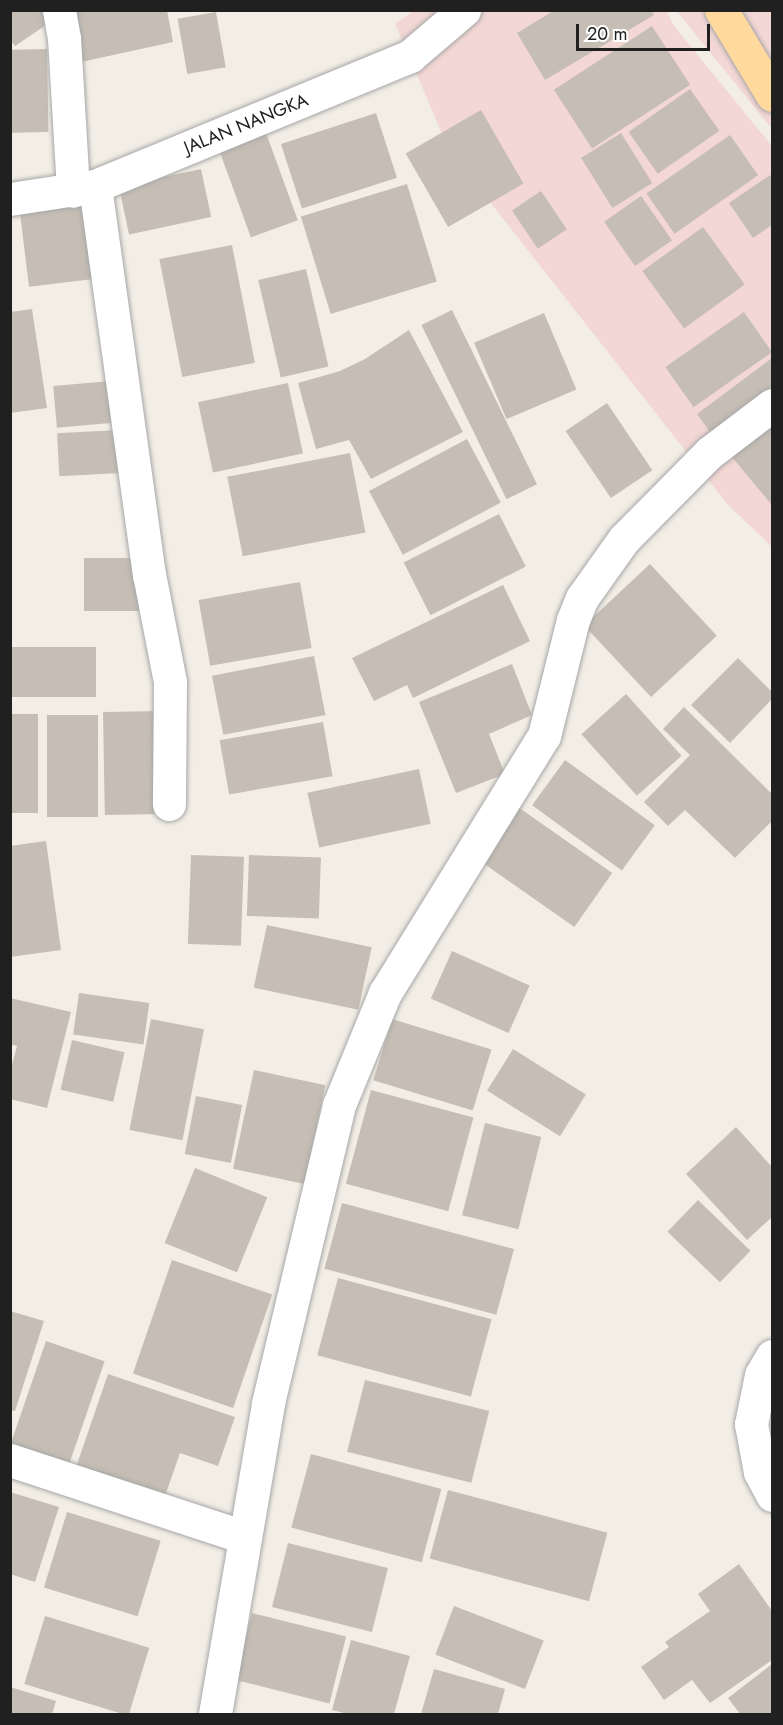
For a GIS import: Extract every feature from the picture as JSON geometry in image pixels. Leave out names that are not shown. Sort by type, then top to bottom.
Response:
[{"type":"main road","points":[[721,10],[772,95]]},
{"type":"street","points":[[58,10],[64,38],[84,188],[149,574],[170,682],[169,804]]},
{"type":"street","name":"JALAN NANGKA","points":[[10,199],[84,188],[410,56],[464,10]]},
{"type":"street","points":[[218,1714],[244,1537],[268,1403],[339,1105],[385,993],[544,736],[573,620],[582,598],[624,539],[709,453],[772,405]]},
{"type":"street","points":[[772,1356],[761,1375],[751,1424],[760,1472],[772,1495]]},
{"type":"street","points":[[10,1460],[244,1537]]},
{"type":"shaded area","points":[[413,11],[667,11],[674,26],[772,146],[772,547],[728,505],[449,150],[395,24]]},
{"type":"shaded area","points":[[678,11],[772,11],[772,129],[679,14]]},
{"type":"building","points":[[10,10],[40,10],[49,23],[15,46],[10,40]]},
{"type":"building","points":[[70,10],[167,10],[173,42],[81,62]]},
{"type":"building","points":[[555,10],[651,10],[654,15],[545,80],[517,33]]},
{"type":"building","points":[[216,12],[226,67],[187,74],[178,19]]},
{"type":"building","points":[[652,26],[690,85],[592,148],[554,90]]},
{"type":"building","points":[[47,49],[48,132],[11,133],[10,50]]},
{"type":"building","points":[[690,89],[719,131],[658,174],[629,132]]},
{"type":"building","points":[[481,110],[524,184],[448,227],[406,154]]},
{"type":"building","points":[[376,113],[397,178],[302,209],[281,144]]},
{"type":"building","points":[[265,130],[298,220],[251,237],[218,147]]},
{"type":"building","points":[[621,133],[652,183],[612,208],[581,158]]},
{"type":"building","points":[[730,135],[758,175],[675,234],[646,194]]},
{"type":"building","points":[[201,169],[211,217],[129,234],[119,186]]},
{"type":"building","points":[[770,175],[772,225],[753,238],[729,203]]},
{"type":"building","points":[[407,184],[437,282],[331,314],[301,216]]},
{"type":"building","points":[[541,191],[567,229],[538,249],[512,211]]},
{"type":"building","points":[[641,196],[672,240],[635,266],[604,222]]},
{"type":"building","points":[[88,201],[98,278],[29,287],[20,209]]},
{"type":"building","points":[[703,227],[745,284],[684,329],[642,271]]},
{"type":"building","points":[[232,245],[255,363],[182,377],[159,259]]},
{"type":"building","points":[[306,269],[328,366],[281,377],[258,280]]},
{"type":"building","points":[[32,309],[47,408],[10,413],[10,312]]},
{"type":"building","points":[[452,310],[537,484],[506,499],[421,325]]},
{"type":"building","points":[[744,312],[772,352],[693,407],[665,367]]},
{"type":"building","points":[[544,313],[576,389],[506,419],[474,343]]},
{"type":"building","points":[[409,330],[463,432],[371,479],[349,440],[316,449],[298,383],[340,371],[365,359]]},
{"type":"building","points":[[772,358],[772,397],[715,439],[697,414]]},
{"type":"building","points":[[110,381],[114,423],[57,428],[53,386]]},
{"type":"building","points":[[288,383],[303,453],[213,473],[198,402]]},
{"type":"building","points":[[607,403],[652,470],[611,498],[566,431]]},
{"type":"building","points":[[772,421],[772,505],[731,456]]},
{"type":"building","points":[[119,430],[121,473],[59,476],[57,433]]},
{"type":"building","points":[[467,439],[501,503],[403,555],[369,491]]},
{"type":"building","points":[[350,453],[365,533],[243,556],[227,477]]},
{"type":"building","points":[[499,514],[526,567],[430,615],[404,563]]},
{"type":"building","points":[[84,558],[144,558],[144,611],[84,611]]},
{"type":"building","points":[[650,564],[717,636],[651,697],[584,625]]},
{"type":"building","points":[[300,582],[312,648],[210,666],[199,600]]},
{"type":"building","points":[[503,585],[530,641],[413,698],[407,685],[374,701],[352,658]]},
{"type":"building","points":[[10,647],[96,647],[96,697],[10,697]]},
{"type":"building","points":[[314,656],[325,715],[223,735],[212,676]]},
{"type":"building","points":[[738,658],[772,692],[772,699],[730,743],[691,705]]},
{"type":"building","points":[[512,664],[532,715],[489,734],[505,774],[456,793],[419,702]]},
{"type":"building","points":[[626,694],[682,756],[637,796],[581,734]]},
{"type":"building","points":[[684,707],[772,794],[772,821],[735,858],[685,810],[668,826],[644,802],[690,755],[663,729]]},
{"type":"building","points":[[162,711],[164,814],[105,815],[103,712]]},
{"type":"building","points":[[10,714],[38,714],[38,813],[10,813]]},
{"type":"building","points":[[47,715],[98,715],[98,817],[47,817]]},
{"type":"building","points":[[323,722],[333,776],[229,794],[220,740]]},
{"type":"building","points":[[565,760],[655,825],[622,871],[532,805]]},
{"type":"building","points":[[419,769],[431,824],[319,847],[307,793]]},
{"type":"building","points":[[518,807],[612,873],[574,927],[480,861]]},
{"type":"building","points":[[46,841],[61,950],[10,957],[10,846]]},
{"type":"building","points":[[191,855],[244,857],[241,946],[188,944]]},
{"type":"building","points":[[249,855],[321,858],[319,918],[247,916]]},
{"type":"building","points":[[267,925],[372,947],[358,1010],[254,988]]},
{"type":"building","points":[[452,951],[530,986],[509,1033],[431,999]]},
{"type":"building","points":[[79,993],[149,1003],[143,1044],[73,1035]]},
{"type":"building","points":[[10,998],[71,1012],[47,1108],[10,1099],[10,1072],[17,1046],[10,1044]]},
{"type":"building","points":[[151,1019],[204,1029],[182,1140],[129,1130]]},
{"type":"building","points":[[392,1019],[491,1049],[473,1111],[373,1080]]},
{"type":"building","points":[[72,1040],[125,1052],[113,1102],[61,1090]]},
{"type":"building","points":[[513,1049],[586,1095],[560,1136],[487,1091]]},
{"type":"building","points":[[254,1070],[325,1085],[304,1184],[233,1169]]},
{"type":"building","points":[[371,1090],[473,1117],[448,1211],[346,1184]]},
{"type":"building","points":[[196,1096],[242,1105],[231,1163],[185,1154]]},
{"type":"building","points":[[485,1123],[541,1137],[518,1229],[462,1215]]},
{"type":"building","points":[[736,1127],[772,1167],[772,1217],[747,1240],[686,1174]]},
{"type":"building","points":[[195,1168],[267,1197],[237,1272],[165,1243]]},
{"type":"building","points":[[698,1200],[751,1251],[720,1282],[667,1232]]},
{"type":"building","points":[[342,1203],[514,1249],[496,1315],[324,1269]]},
{"type":"building","points":[[172,1260],[272,1295],[233,1408],[133,1373]]},
{"type":"building","points":[[338,1278],[492,1319],[471,1396],[317,1355]]},
{"type":"building","points":[[10,1311],[44,1321],[15,1411],[10,1410]]},
{"type":"building","points":[[46,1341],[105,1361],[69,1465],[10,1445]]},
{"type":"building","points":[[108,1374],[235,1417],[218,1466],[180,1453],[164,1499],[75,1470]]},
{"type":"building","points":[[365,1380],[489,1411],[471,1483],[347,1452]]},
{"type":"building","points":[[311,1454],[441,1489],[422,1562],[291,1527]]},
{"type":"building","points":[[448,1490],[607,1533],[589,1601],[430,1559]]},
{"type":"building","points":[[10,1492],[59,1507],[35,1582],[10,1574]]},
{"type":"building","points":[[67,1512],[161,1541],[138,1616],[44,1588]]},
{"type":"building","points":[[288,1543],[388,1568],[372,1632],[272,1607]]},
{"type":"building","points":[[739,1564],[772,1611],[772,1660],[710,1703],[692,1680],[664,1700],[641,1667],[669,1647],[665,1642],[710,1611],[698,1594]]},
{"type":"building","points":[[454,1606],[544,1640],[525,1689],[435,1655]]},
{"type":"building","points":[[252,1613],[346,1636],[329,1703],[235,1680]]},
{"type":"building","points":[[45,1616],[149,1648],[129,1714],[24,1684]]},
{"type":"building","points":[[351,1640],[410,1656],[394,1714],[348,1714],[332,1710]]},
{"type":"building","points":[[772,1664],[772,1714],[740,1714],[728,1698]]},
{"type":"building","points":[[434,1669],[505,1689],[498,1714],[421,1714]]},
{"type":"building","points":[[10,1687],[56,1701],[52,1714],[10,1714]]}]
